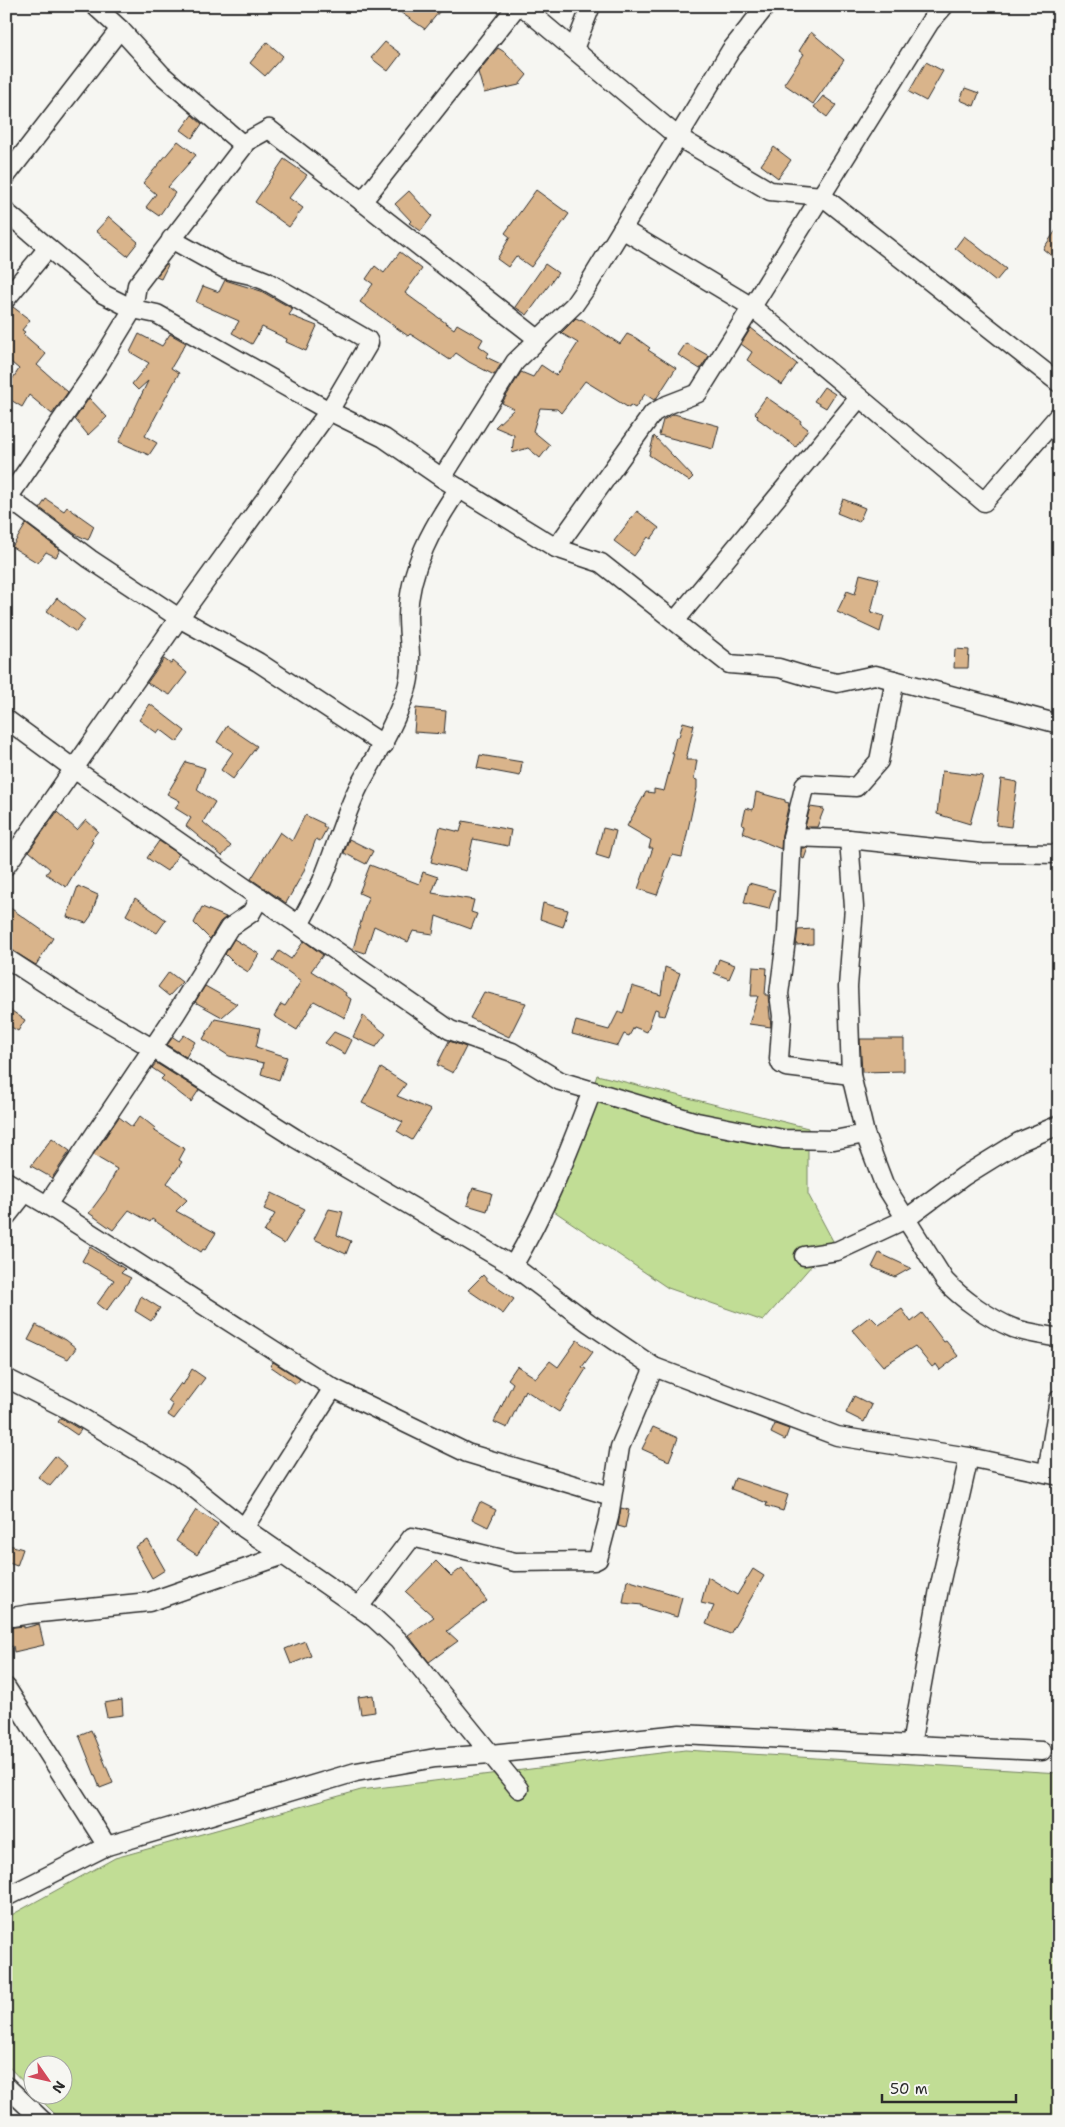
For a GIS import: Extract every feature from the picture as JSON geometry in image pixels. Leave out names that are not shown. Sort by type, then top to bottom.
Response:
[{"type":"street","points":[[95,6],[120,29],[162,75],[242,144]]},
{"type":"street","points":[[362,202],[517,6]]},
{"type":"street","points":[[522,6],[678,137],[770,190],[822,196],[1059,383]]},
{"type":"street","points":[[574,50],[591,6]]},
{"type":"street","points":[[442,478],[514,362],[574,305],[731,50],[766,6]]},
{"type":"street","points":[[556,548],[653,413],[667,405],[698,393],[930,22],[944,6]]},
{"type":"street","points":[[6,176],[120,29]]},
{"type":"street","points":[[242,144],[269,129],[538,339]]},
{"type":"street","points":[[242,144],[243,147],[226,170],[137,285],[132,309],[97,368],[7,498],[90,559],[179,618],[258,662],[384,744]]},
{"type":"street","points":[[6,212],[103,294],[132,309],[157,314],[330,411],[384,438],[442,478],[556,548],[601,563],[729,664],[779,668],[837,683],[875,675],[1059,724]]},
{"type":"street","points":[[622,229],[752,307],[984,502],[1059,415]]},
{"type":"street","points":[[6,866],[179,618],[330,411],[368,346],[368,340],[266,280],[226,270],[171,240]]},
{"type":"street","points":[[6,299],[48,248]]},
{"type":"street","points":[[675,621],[858,398]]},
{"type":"street","points":[[299,925],[322,880],[332,849],[359,787],[384,744],[406,692],[410,675],[408,614],[414,579],[426,540],[459,488]]},
{"type":"street","points":[[851,1075],[786,1067],[781,1064],[779,1059],[782,1016],[779,994],[787,932],[792,838],[805,784],[856,787],[879,761],[895,680]]},
{"type":"street","points":[[6,719],[74,769],[450,1030],[512,1052],[560,1081],[697,1122],[783,1139],[834,1140],[865,1134]]},
{"type":"street","points":[[792,838],[849,839],[980,853],[1059,854]]},
{"type":"street","points":[[849,839],[854,907],[848,987],[851,1075],[865,1134],[884,1184],[945,1281],[968,1301],[1012,1328],[1059,1338]]},
{"type":"street","points":[[47,1205],[152,1048],[229,928],[251,913],[260,897]]},
{"type":"street","points":[[6,958],[72,1001],[152,1048],[295,1138],[513,1266],[589,1324],[654,1367],[837,1436],[969,1457],[1053,1474],[1059,1399]]},
{"type":"street","points":[[513,1266],[530,1238],[561,1173],[592,1091]]},
{"type":"street","points":[[804,1256],[837,1251],[906,1219],[964,1176],[1018,1142],[1059,1125]]},
{"type":"street","points":[[6,1181],[47,1205],[333,1388],[466,1453],[611,1496]]},
{"type":"street","points":[[6,1217],[25,1193]]},
{"type":"street","points":[[359,1607],[412,1537],[515,1562],[594,1561],[600,1555],[609,1517],[622,1438],[654,1367]]},
{"type":"street","points":[[6,1378],[69,1410],[179,1476],[244,1528],[374,1618],[398,1640],[519,1789]]},
{"type":"street","points":[[244,1528],[333,1388]]},
{"type":"street","points":[[911,1745],[939,1589],[969,1457]]},
{"type":"street","points":[[6,1618],[149,1602],[284,1556]]},
{"type":"street","points":[[6,1687],[107,1846]]},
{"type":"street","points":[[6,1897],[107,1846],[356,1772],[435,1758],[680,1734],[1042,1751]]},
{"type":"street","points":[[6,2086],[44,2121]]},
{"type":"green space","points":[[597,1075],[808,1128],[808,1194],[833,1241],[763,1321],[668,1288],[554,1211]]},
{"type":"green space","points":[[685,1750],[1059,1773],[1059,2121],[62,2121],[45,2104],[72,2104],[72,2054],[22,2054],[22,2081],[6,2064],[6,1918],[115,1858],[361,1790]]},
{"type":"building","points":[[391,6],[444,6],[425,29]]},
{"type":"building","points":[[811,32],[844,60],[813,104],[784,84],[804,54],[799,51]]},
{"type":"building","points":[[267,42],[283,56],[265,76],[250,63]]},
{"type":"building","points":[[385,42],[401,54],[388,71],[371,58]]},
{"type":"building","points":[[498,48],[506,53],[527,75],[519,85],[484,93],[478,72]]},
{"type":"building","points":[[926,62],[943,71],[926,101],[909,92]]},
{"type":"building","points":[[965,88],[979,93],[974,106],[960,100]]},
{"type":"building","points":[[823,96],[836,105],[827,117],[814,107]]},
{"type":"building","points":[[192,115],[202,124],[192,138],[181,130]]},
{"type":"building","points":[[178,141],[196,155],[168,187],[175,193],[159,216],[146,207],[156,194],[143,183]]},
{"type":"building","points":[[774,147],[791,160],[778,178],[761,165]]},
{"type":"building","points":[[284,159],[307,175],[289,198],[303,208],[289,227],[255,202]]},
{"type":"building","points":[[536,190],[569,214],[531,267],[516,256],[508,267],[497,259],[510,237],[505,233]]},
{"type":"building","points":[[409,191],[432,216],[421,231],[409,223],[411,221],[395,204]]},
{"type":"building","points":[[109,217],[138,242],[127,256],[96,231]]},
{"type":"building","points":[[1059,226],[1059,262],[1043,249]]},
{"type":"building","points":[[964,236],[1006,269],[996,281],[955,248]]},
{"type":"building","points":[[400,252],[422,269],[405,293],[454,329],[457,324],[483,339],[479,346],[489,353],[486,357],[501,364],[494,375],[456,353],[450,360],[410,334],[408,336],[360,302],[373,284],[366,279],[375,266],[384,273]]},
{"type":"building","points":[[166,264],[168,265],[161,279],[156,277]]},
{"type":"building","points":[[545,264],[558,273],[527,315],[515,307]]},
{"type":"building","points":[[225,280],[261,291],[293,309],[289,315],[317,326],[306,351],[286,342],[287,339],[262,327],[252,344],[232,333],[239,321],[196,302],[203,286],[219,292]]},
{"type":"building","points":[[13,307],[30,320],[22,330],[25,332],[23,334],[46,354],[37,365],[68,392],[52,414],[29,395],[22,407],[6,397],[6,389],[19,369],[6,358],[6,309]]},
{"type":"building","points":[[576,318],[581,319],[620,344],[627,334],[636,338],[650,348],[648,350],[676,368],[656,399],[654,400],[645,394],[635,408],[630,405],[629,408],[585,381],[561,413],[557,409],[540,408],[533,431],[550,445],[540,458],[528,448],[512,453],[514,435],[495,427],[514,409],[502,403],[521,372],[533,377],[541,365],[556,375],[559,372],[578,343],[561,333]]},
{"type":"building","points":[[751,328],[797,364],[782,385],[747,360],[752,352],[741,344]]},
{"type":"building","points":[[139,334],[162,346],[170,334],[186,343],[171,368],[179,373],[145,436],[157,443],[149,455],[119,442],[148,381],[138,390],[132,384],[149,363],[130,352]]},
{"type":"building","points":[[686,343],[709,356],[700,369],[678,355]]},
{"type":"building","points":[[824,387],[835,394],[826,408],[814,401]]},
{"type":"building","points":[[766,397],[801,421],[800,423],[808,429],[796,447],[757,418],[758,416],[755,413]]},
{"type":"building","points":[[89,398],[107,417],[88,435],[75,419]]},
{"type":"building","points":[[674,414],[719,426],[713,449],[659,435],[663,420]]},
{"type":"building","points":[[654,436],[693,477],[689,481],[649,455]]},
{"type":"building","points":[[46,499],[64,511],[67,507],[94,526],[88,540],[75,534],[40,508]]},
{"type":"building","points":[[843,499],[865,508],[859,522],[837,513]]},
{"type":"building","points":[[637,511],[659,528],[651,539],[648,537],[634,556],[614,541]]},
{"type":"building","points":[[26,524],[60,550],[56,557],[46,552],[38,563],[12,547]]},
{"type":"building","points":[[860,574],[879,579],[871,612],[884,616],[880,632],[837,612],[847,591],[855,594]]},
{"type":"building","points":[[57,598],[85,620],[76,632],[47,611]]},
{"type":"building","points":[[955,649],[969,650],[968,668],[954,668]]},
{"type":"building","points":[[164,659],[171,664],[173,661],[187,673],[170,695],[147,683]]},
{"type":"building","points":[[150,704],[185,731],[177,742],[160,729],[157,733],[139,720]]},
{"type":"building","points":[[416,708],[446,711],[444,734],[414,732]]},
{"type":"building","points":[[683,722],[694,725],[686,760],[697,760],[694,779],[697,780],[697,788],[682,857],[672,855],[657,895],[638,889],[653,848],[649,848],[651,840],[627,826],[646,792],[654,793],[654,789],[664,791],[674,753],[672,753],[676,737],[679,737]]},
{"type":"building","points":[[227,726],[257,746],[233,779],[221,770],[233,752],[217,742]]},
{"type":"building","points":[[480,755],[522,762],[520,776],[477,768]]},
{"type":"building","points":[[186,762],[205,768],[197,790],[215,802],[203,822],[231,846],[222,856],[186,826],[191,818],[175,808],[180,801],[167,794]]},
{"type":"building","points":[[942,771],[983,776],[970,824],[937,814]]},
{"type":"building","points":[[1001,779],[1017,782],[1011,827],[996,825]]},
{"type":"building","points":[[756,792],[785,800],[785,802],[789,803],[782,834],[781,849],[743,833],[745,826],[742,825],[746,808],[753,810]]},
{"type":"building","points":[[810,807],[824,809],[817,827],[805,827]]},
{"type":"building","points":[[57,812],[77,830],[86,820],[98,831],[91,840],[93,842],[66,887],[46,874],[50,869],[29,851]]},
{"type":"building","points":[[305,815],[324,824],[323,826],[327,828],[320,841],[316,839],[303,873],[286,903],[251,879],[280,832],[292,841]]},
{"type":"building","points":[[463,821],[511,830],[508,846],[473,839],[466,871],[431,862],[440,827],[460,832]]},
{"type":"building","points":[[603,828],[616,831],[609,859],[596,855]]},
{"type":"building","points":[[349,839],[373,851],[366,864],[344,853]]},
{"type":"building","points":[[159,841],[179,854],[167,871],[147,858]]},
{"type":"building","points":[[802,848],[808,848],[804,859],[802,858]]},
{"type":"building","points":[[370,865],[419,884],[423,872],[438,877],[432,893],[474,900],[471,912],[477,914],[471,929],[436,916],[433,934],[413,931],[408,942],[374,926],[365,953],[353,949],[368,897],[359,893]]},
{"type":"building","points":[[749,883],[775,890],[769,909],[744,903]]},
{"type":"building","points":[[78,886],[98,895],[91,916],[86,923],[67,917]]},
{"type":"building","points":[[135,898],[166,920],[157,933],[126,915]]},
{"type":"building","points":[[543,903],[568,910],[563,927],[540,919]]},
{"type":"building","points":[[6,905],[53,938],[36,965],[6,947]]},
{"type":"building","points":[[202,907],[226,917],[220,922],[210,939],[194,923]]},
{"type":"building","points":[[813,929],[813,944],[796,945],[798,930]]},
{"type":"building","points":[[234,939],[259,954],[248,972],[234,963],[225,954]]},
{"type":"building","points":[[304,941],[323,955],[311,971],[346,993],[345,995],[351,999],[345,1018],[314,1001],[297,1030],[274,1016],[281,1004],[285,1006],[301,981],[273,961],[279,951],[291,959]]},
{"type":"building","points":[[719,959],[735,965],[729,979],[714,973]]},
{"type":"building","points":[[665,967],[680,973],[665,1016],[658,1015],[658,1010],[655,1009],[647,1032],[634,1027],[629,1036],[624,1034],[618,1046],[572,1034],[576,1021],[609,1030],[618,1012],[623,1014],[632,986],[661,995]]},
{"type":"building","points":[[753,967],[767,968],[765,995],[768,995],[771,1027],[749,1024],[758,996],[751,996]]},
{"type":"building","points":[[169,972],[182,982],[169,996],[158,987]]},
{"type":"building","points":[[205,986],[237,1004],[222,1017],[195,1002]]},
{"type":"building","points":[[484,992],[526,1003],[509,1037],[470,1018]]},
{"type":"building","points":[[6,1007],[25,1020],[18,1031],[6,1024]]},
{"type":"building","points":[[363,1016],[386,1034],[376,1047],[353,1037]]},
{"type":"building","points":[[215,1019],[260,1028],[256,1047],[287,1057],[279,1080],[261,1074],[264,1063],[229,1056],[203,1039]]},
{"type":"building","points":[[334,1032],[352,1040],[345,1054],[325,1043]]},
{"type":"building","points":[[184,1035],[195,1042],[186,1057],[167,1045],[173,1037],[179,1041]]},
{"type":"building","points":[[860,1039],[904,1039],[904,1071],[862,1072]]},
{"type":"building","points":[[449,1041],[466,1047],[453,1073],[437,1065]]},
{"type":"building","points":[[156,1063],[199,1090],[191,1102],[161,1079],[164,1076],[152,1068]]},
{"type":"building","points":[[381,1068],[406,1084],[397,1096],[431,1110],[412,1140],[397,1131],[403,1122],[362,1103]]},
{"type":"building","points":[[140,1116],[155,1128],[153,1130],[185,1149],[179,1160],[182,1162],[167,1183],[187,1200],[176,1211],[216,1233],[205,1250],[203,1249],[201,1252],[152,1219],[150,1222],[129,1210],[113,1230],[89,1213],[107,1189],[117,1169],[93,1155],[119,1117],[132,1127]]},
{"type":"building","points":[[52,1138],[70,1151],[52,1178],[31,1166]]},
{"type":"building","points":[[473,1188],[492,1193],[487,1211],[467,1205]]},
{"type":"building","points":[[272,1193],[305,1209],[284,1244],[264,1232],[275,1214],[264,1209]]},
{"type":"building","points":[[329,1209],[343,1212],[337,1235],[351,1241],[346,1254],[314,1239]]},
{"type":"building","points":[[90,1247],[125,1269],[121,1273],[131,1278],[106,1311],[97,1304],[114,1280],[82,1261]]},
{"type":"building","points":[[879,1253],[911,1268],[895,1277],[872,1267]]},
{"type":"building","points":[[483,1275],[489,1282],[514,1299],[503,1314],[468,1290]]},
{"type":"building","points":[[141,1296],[160,1308],[151,1321],[135,1311]]},
{"type":"building","points":[[902,1309],[911,1322],[922,1313],[944,1342],[946,1341],[958,1356],[940,1370],[936,1364],[932,1367],[915,1346],[883,1366],[852,1330],[870,1316],[879,1325]]},
{"type":"building","points":[[36,1325],[66,1340],[76,1348],[68,1359],[28,1340]]},
{"type":"building","points":[[577,1340],[593,1352],[582,1367],[586,1369],[559,1412],[525,1390],[507,1428],[494,1422],[513,1383],[508,1379],[517,1366],[536,1378],[550,1361],[558,1367]]},
{"type":"building","points":[[273,1362],[300,1379],[296,1384],[270,1366]]},
{"type":"building","points":[[192,1369],[205,1378],[174,1419],[168,1415],[173,1405],[168,1401],[181,1383],[183,1385]]},
{"type":"building","points":[[854,1396],[872,1405],[864,1422],[846,1413]]},
{"type":"building","points":[[61,1418],[81,1430],[77,1435],[58,1422]]},
{"type":"building","points":[[775,1424],[789,1429],[785,1440],[771,1433]]},
{"type":"building","points":[[653,1427],[678,1438],[669,1461],[642,1449]]},
{"type":"building","points":[[55,1456],[67,1466],[50,1486],[38,1477]]},
{"type":"building","points":[[735,1478],[788,1495],[783,1511],[766,1506],[767,1503],[731,1489]]},
{"type":"building","points":[[480,1502],[496,1510],[488,1527],[472,1519]]},
{"type":"building","points":[[621,1508],[629,1510],[625,1528],[618,1526]]},
{"type":"building","points":[[196,1510],[218,1524],[197,1555],[176,1541]]},
{"type":"building","points":[[148,1540],[165,1570],[152,1578],[135,1547]]},
{"type":"building","points":[[6,1544],[23,1549],[17,1566],[6,1562]]},
{"type":"building","points":[[436,1561],[451,1576],[462,1568],[487,1601],[447,1631],[458,1641],[429,1662],[408,1635],[434,1617],[406,1592]]},
{"type":"building","points":[[753,1569],[764,1576],[730,1634],[706,1624],[714,1606],[701,1603],[708,1577],[737,1595]]},
{"type":"building","points":[[627,1580],[682,1597],[677,1617],[642,1607],[642,1605],[623,1603]]},
{"type":"building","points":[[39,1624],[44,1645],[14,1652],[13,1646],[6,1648],[6,1628],[24,1626],[24,1628]]},
{"type":"building","points":[[305,1641],[311,1656],[291,1664],[285,1649]]},
{"type":"building","points":[[373,1695],[375,1712],[361,1714],[358,1697]]},
{"type":"building","points":[[122,1700],[123,1715],[107,1717],[104,1703]]},
{"type":"building","points":[[91,1730],[113,1783],[100,1788],[79,1735]]}]
